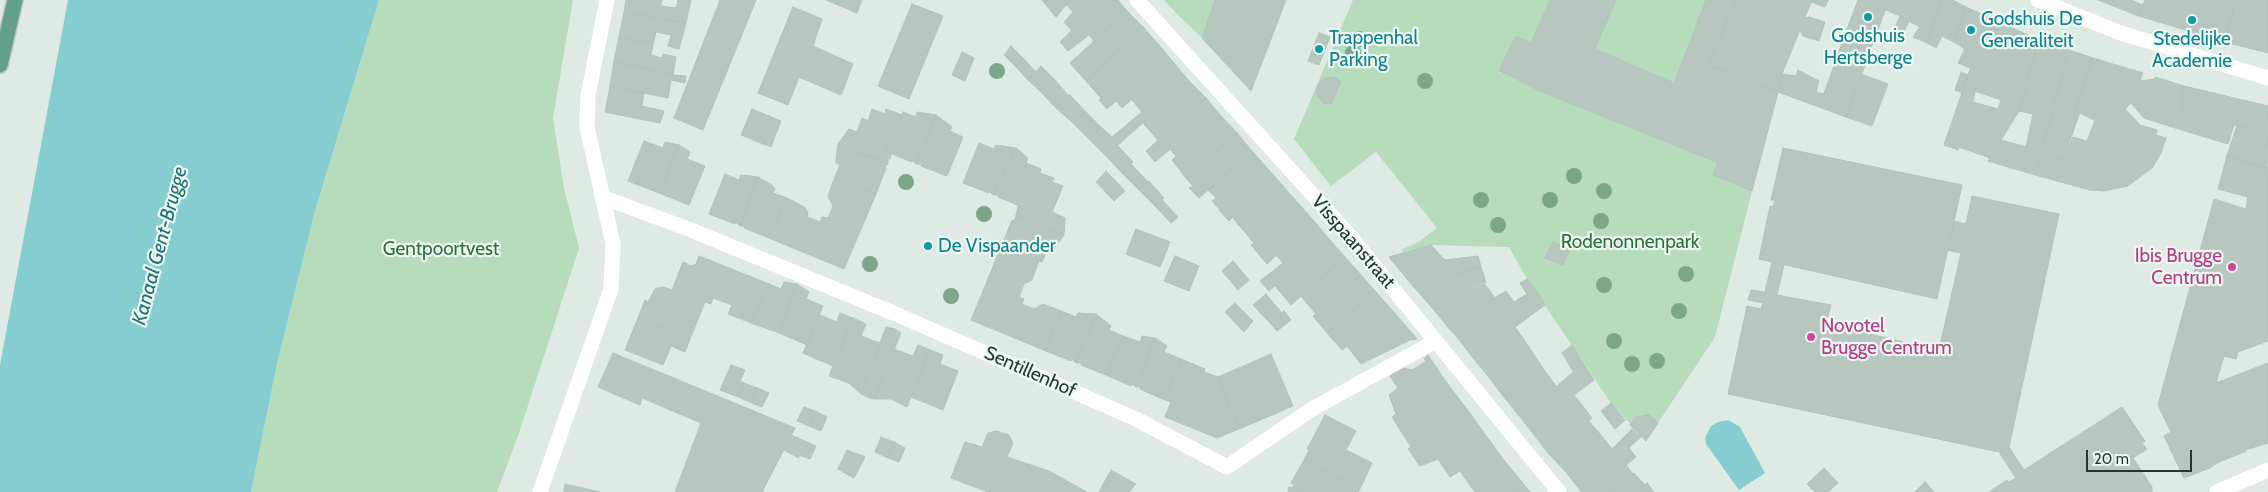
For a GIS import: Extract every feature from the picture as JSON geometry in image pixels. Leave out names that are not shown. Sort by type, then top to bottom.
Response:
[{"type":"main road","points":[[0,65],[15,0]]},
{"type":"street","points":[[540,492],[611,289],[613,244],[587,127],[588,96],[607,0]]},
{"type":"street","name":"Visspaanstraat","points":[[1137,0],[1350,236],[1559,492]]},
{"type":"street","points":[[2038,0],[2121,33],[2268,78]]},
{"type":"street","name":"Sentillenhof","points":[[602,197],[691,230],[898,315],[1136,419],[1227,467],[1312,409],[1436,340]]},
{"type":"street","points":[[2217,492],[2268,470]]},
{"type":"green space","name":"Gentpoortvest","points":[[379,0],[573,0],[553,118],[564,188],[579,248],[519,433],[497,492],[251,492],[277,364],[315,211]]},
{"type":"green space","points":[[1164,0],[1215,0],[1202,38],[1177,14]]},
{"type":"green space","name":"Rodenonnenpark","points":[[1353,0],[1550,0],[1531,43],[1515,36],[1499,72],[1538,90],[1718,163],[1713,175],[1752,191],[1715,337],[1646,441],[1611,403],[1527,279],[1509,247],[1431,245],[1404,252],[1401,250],[1420,241],[1437,228],[1376,152],[1331,186],[1294,139]]},
{"type":"green space","points":[[1616,0],[1706,0],[1674,83],[1595,49]]},
{"type":"water","name":"Kanaal Gent-Brugge","points":[[68,0],[379,0],[315,211],[277,364],[251,492],[0,492],[0,365]]},
{"type":"water","points":[[1728,420],[1740,427],[1765,473],[1739,490],[1706,444],[1705,438],[1711,426]]},
{"type":"building","points":[[626,0],[662,0],[661,6],[676,8],[678,0],[691,0],[686,23],[624,12]]},
{"type":"building","points":[[720,0],[756,0],[703,130],[674,118]]},
{"type":"building","points":[[826,0],[862,0],[857,13]]},
{"type":"building","points":[[1042,0],[1070,0],[1056,17]]},
{"type":"building","points":[[1070,0],[1104,0],[1072,31],[1064,22],[1073,12],[1066,4]]},
{"type":"building","points":[[1104,0],[1118,0],[1127,11],[1094,41],[1089,35],[1068,51],[1060,42]]},
{"type":"building","points":[[1215,0],[1286,0],[1251,91],[1202,38]]},
{"type":"building","points":[[1550,0],[1616,0],[1595,49],[1674,83],[1706,0],[1736,0],[1708,65],[1778,92],[1752,191],[1713,175],[1718,163],[1538,90],[1499,71],[1515,36],[1531,43]]},
{"type":"building","points":[[1736,0],[1812,0],[1782,74],[1778,92],[1708,65]]},
{"type":"building","points":[[1812,0],[1828,0],[1825,7],[1811,2]]},
{"type":"building","name":"Godshuis Hertsberge","points":[[1858,0],[1889,0],[1876,35],[1849,24]]},
{"type":"building","points":[[1889,0],[1942,0],[1927,43],[1913,37],[1920,27],[1909,21],[1904,32],[1895,27],[1900,16],[1886,10]]},
{"type":"building","points":[[1942,0],[1953,0],[1966,7],[1954,42],[1942,36],[1936,48],[1927,43]]},
{"type":"building","points":[[2098,0],[2131,0],[2143,5],[2139,16]]},
{"type":"building","name":"Stedelijke Academie","points":[[2145,0],[2236,0],[2225,42],[2139,16]]},
{"type":"building","points":[[2236,0],[2268,0],[2268,53],[2225,42]]},
{"type":"building","points":[[912,4],[943,16],[909,99],[878,86]]},
{"type":"building","points":[[793,7],[822,19],[813,46],[853,64],[841,95],[799,77],[788,105],[758,93]]},
{"type":"building","name":"Godshuis De Generaliteit","points":[[1966,7],[1988,17],[1970,68],[1958,63],[1965,49],[1954,42]]},
{"type":"building","points":[[1127,11],[1143,27],[1086,81],[1070,63]]},
{"type":"building","points":[[624,12],[686,23],[679,49],[668,46],[671,35],[656,32],[653,44],[619,37]]},
{"type":"building","points":[[1809,17],[1825,22],[1819,41],[1803,36],[1800,31],[1805,18]]},
{"type":"building","points":[[1988,17],[2039,40],[2019,111],[1990,158],[1959,147],[1958,150],[1944,145]],"holes":[[[1975,91],[2001,100],[1998,109],[1973,102]]]},
{"type":"building","points":[[1849,24],[1876,35],[1846,117],[1819,107]]},
{"type":"building","points":[[1143,27],[1159,45],[1101,98],[1086,81]]},
{"type":"building","name":"Trappenhal Parking","points":[[1319,33],[1330,37],[1319,65],[1308,61]]},
{"type":"building","points":[[619,37],[653,44],[651,55],[662,58],[663,54],[676,57],[673,75],[614,61]]},
{"type":"building","points":[[2039,40],[2069,50],[2035,175],[1988,161],[2001,140],[2026,147],[2033,114],[2019,111]]},
{"type":"building","points":[[1159,45],[1174,63],[1122,108],[1116,101],[1107,109],[1099,100]]},
{"type":"building","points":[[1011,46],[1023,58],[1016,67],[1004,55]]},
{"type":"building","points":[[2069,50],[2093,58],[2074,110],[2080,112],[2063,160],[2041,154]]},
{"type":"building","points":[[962,52],[974,58],[965,81],[952,75]]},
{"type":"building","points":[[1023,58],[1036,72],[1028,80],[1016,67]]},
{"type":"building","points":[[2093,58],[2116,65],[2096,121],[2074,110]]},
{"type":"building","points":[[614,61],[673,75],[686,76],[685,83],[671,80],[668,98],[610,86]]},
{"type":"building","points":[[1174,63],[1189,81],[1106,156],[1088,138],[1101,127],[1112,137],[1142,112],[1132,100]]},
{"type":"building","points":[[2116,65],[2143,73],[2140,81],[2155,79],[2155,77],[2184,86],[2181,95],[2183,109],[2174,117],[2172,127],[2144,118],[2131,103],[2125,109],[2140,125],[2157,130],[2156,135],[2166,138],[2161,153],[2152,168],[2128,186],[2104,191],[2090,190],[2035,175],[2041,154],[2063,160],[2073,137],[2087,141]]},
{"type":"building","points":[[1041,66],[1054,79],[1040,91],[1028,80]]},
{"type":"building","points":[[1798,70],[1819,81],[1816,92],[1824,94],[1819,107],[1778,92],[1782,74],[1796,76]]},
{"type":"building","points":[[1961,72],[1968,75],[1962,93],[1955,90]]},
{"type":"building","points":[[1861,74],[1888,84],[1872,126],[1846,117]]},
{"type":"building","points":[[1334,77],[1341,82],[1331,104],[1325,104],[1317,96],[1317,88],[1319,83],[1326,78]]},
{"type":"building","points":[[1054,79],[1069,96],[1056,108],[1040,91]]},
{"type":"building","points":[[1189,81],[1206,98],[1158,140],[1143,123]]},
{"type":"building","points":[[610,86],[644,93],[642,106],[664,111],[660,123],[605,112]]},
{"type":"building","points":[[2184,86],[2268,106],[2268,115],[2256,119],[2246,127],[2234,125],[2228,144],[2172,127],[2174,117],[2183,109],[2181,95]]},
{"type":"building","points":[[1070,95],[1086,112],[1073,123],[1056,108]]},
{"type":"building","points":[[1206,98],[1221,116],[1176,156],[1170,149],[1155,162],[1146,151]]},
{"type":"building","points":[[752,109],[781,121],[771,147],[741,135]]},
{"type":"building","points":[[872,109],[885,114],[886,109],[902,115],[885,151],[891,154],[890,159],[888,158],[888,164],[838,144],[849,129],[857,132],[862,118],[868,121]]},
{"type":"building","points":[[903,112],[916,117],[917,112],[936,115],[916,164],[912,160],[912,162],[885,151]]},
{"type":"building","points":[[1086,112],[1101,127],[1088,138],[1073,123]]},
{"type":"building","points":[[936,115],[952,127],[950,131],[963,137],[947,176],[921,166],[922,164],[916,164]]},
{"type":"building","points":[[2268,115],[2267,169],[2227,156],[2237,125],[2246,127],[2256,119]]},
{"type":"building","points":[[1221,116],[1237,133],[1186,178],[1172,160]]},
{"type":"building","points":[[1237,133],[1252,151],[1199,198],[1189,188],[1193,186],[1186,178]]},
{"type":"building","points":[[644,141],[663,148],[665,142],[679,145],[659,193],[628,181]]},
{"type":"building","points":[[979,143],[994,149],[996,145],[1016,148],[993,195],[989,191],[989,193],[963,183]]},
{"type":"building","points":[[838,144],[888,164],[884,167],[886,168],[876,194],[835,177],[840,165],[836,163]]},
{"type":"building","points":[[679,145],[690,152],[687,159],[705,166],[689,205],[659,193]]},
{"type":"building","points":[[1117,145],[1133,162],[1122,173],[1106,156]]},
{"type":"building","points":[[1016,148],[1028,158],[1026,163],[1041,169],[1025,208],[998,197],[999,195],[993,195]]},
{"type":"building","points":[[1783,148],[1962,185],[1937,299],[1759,259],[1770,206],[1773,207],[1775,200],[1771,200]]},
{"type":"building","points":[[1252,151],[1267,168],[1220,210],[1212,201],[1216,198],[1208,190]]},
{"type":"building","name":"Ibis Brugge Centrum","points":[[2227,156],[2267,169],[2268,166],[2268,341],[2238,352],[2236,359],[2224,356],[2216,383],[2268,363],[2268,443],[2245,450],[2210,468],[2184,478],[2164,436],[2171,432],[2158,405],[2214,199],[2246,209],[2248,197],[2218,189]]},
{"type":"building","points":[[1131,164],[1148,182],[1139,190],[1122,173]]},
{"type":"building","points":[[1267,168],[1283,186],[1239,226],[1233,217],[1229,221],[1219,210]]},
{"type":"building","points":[[1106,171],[1125,191],[1114,201],[1096,182]]},
{"type":"building","points":[[1040,173],[1054,178],[1052,182],[1063,186],[1052,212],[1065,218],[1064,235],[1016,216],[1018,206],[1025,208]]},
{"type":"building","points":[[725,174],[739,180],[741,175],[758,177],[740,226],[736,222],[735,224],[709,214]]},
{"type":"building","points":[[758,177],[772,185],[775,189],[773,193],[787,198],[769,238],[744,228],[745,226],[740,226]]},
{"type":"building","points":[[835,177],[876,194],[844,269],[769,238],[787,198],[804,207],[808,212],[807,217],[820,222],[822,217],[828,218],[833,206],[828,196]]},
{"type":"building","points":[[1149,181],[1164,198],[1155,206],[1139,190]]},
{"type":"building","points":[[1283,186],[1298,203],[1254,243],[1239,225]]},
{"type":"building","name":"Novotel Brugge Centrum","points":[[1972,196],[2059,214],[2009,447],[2024,470],[2122,407],[2145,441],[2142,443],[2147,449],[2133,458],[2152,487],[2152,492],[1989,492],[2007,480],[2009,482],[2016,478],[1999,452],[1728,394],[1747,306],[1761,309],[1763,303],[1748,300],[1751,290],[1765,292],[1772,262],[1784,265],[1777,295],[1831,305],[1826,324],[1939,350],[1961,253],[1948,250],[1954,221],[1966,224]]},
{"type":"building","points":[[1162,200],[1178,217],[1171,223],[1155,206]]},
{"type":"building","points":[[1298,203],[1314,221],[1267,264],[1251,245]]},
{"type":"building","points":[[1016,216],[1064,235],[1052,251],[1048,249],[1042,262],[1002,245],[1012,220],[1014,221]]},
{"type":"building","points":[[1314,221],[1329,239],[1269,291],[1260,281],[1283,263],[1276,255]]},
{"type":"building","points":[[1136,229],[1170,242],[1160,267],[1126,254]]},
{"type":"building","points":[[1329,239],[1345,257],[1291,305],[1275,286]]},
{"type":"building","points":[[1553,242],[1570,249],[1563,265],[1545,258]]},
{"type":"building","points":[[1002,245],[1039,261],[1032,280],[1024,284],[1019,297],[1024,299],[1022,304],[1034,309],[1043,304],[1061,311],[1046,351],[971,320]]},
{"type":"building","points":[[1431,245],[1441,256],[1407,279],[1389,257]]},
{"type":"building","points":[[699,256],[769,284],[751,323],[728,314],[732,305],[713,298],[711,304],[705,302],[690,339],[638,318],[645,300],[648,302],[655,289],[663,287],[672,290],[683,262],[691,266],[696,264]]},
{"type":"building","points":[[1175,256],[1199,266],[1189,291],[1164,281]]},
{"type":"building","points":[[1441,256],[1445,260],[1478,256],[1481,267],[1438,279],[1420,294],[1407,279]]},
{"type":"building","points":[[1345,257],[1361,275],[1315,313],[1301,296]]},
{"type":"building","points":[[1233,261],[1249,280],[1238,290],[1222,271]]},
{"type":"building","points":[[1481,267],[1486,282],[1434,310],[1420,294],[1438,279]]},
{"type":"building","points":[[1361,275],[1375,291],[1327,333],[1313,316]]},
{"type":"building","points":[[1527,279],[1537,292],[1461,342],[1447,326],[1506,291],[1514,302],[1527,294],[1520,283]]},
{"type":"building","points":[[784,282],[797,284],[779,333],[751,323],[769,284],[781,289]]},
{"type":"building","points":[[1483,282],[1495,298],[1447,326],[1434,310]]},
{"type":"building","points":[[797,284],[809,292],[806,299],[823,306],[807,345],[779,333]]},
{"type":"building","points":[[1375,291],[1392,310],[1342,350],[1327,333]]},
{"type":"building","points":[[1537,292],[1545,305],[1473,358],[1461,342]]},
{"type":"building","points":[[1266,294],[1282,313],[1270,323],[1253,305]]},
{"type":"building","points":[[1235,303],[1253,321],[1244,332],[1225,312]]},
{"type":"building","points":[[1392,310],[1417,339],[1410,340],[1361,364],[1347,346]]},
{"type":"building","points":[[1061,311],[1076,317],[1078,313],[1096,314],[1076,363],[1072,359],[1071,361],[1046,351]]},
{"type":"building","points":[[1284,311],[1291,320],[1277,331],[1270,323]]},
{"type":"building","points":[[840,313],[853,318],[833,366],[803,353],[820,315],[837,322]]},
{"type":"building","points":[[1096,314],[1111,326],[1109,330],[1123,336],[1106,375],[1081,365],[1081,363],[1076,363]]},
{"type":"building","points":[[638,318],[690,339],[685,352],[671,346],[663,365],[625,350]]},
{"type":"building","points":[[853,318],[866,324],[861,336],[880,343],[861,394],[849,383],[829,376]]},
{"type":"building","points":[[886,327],[901,333],[874,399],[861,394]]},
{"type":"building","points":[[1515,327],[1529,347],[1488,376],[1473,358]]},
{"type":"building","points":[[1123,336],[1140,342],[1142,336],[1155,338],[1136,387],[1106,375]]},
{"type":"building","points":[[1155,338],[1167,346],[1164,352],[1181,359],[1165,400],[1140,389],[1141,387],[1136,387]]},
{"type":"building","points":[[918,345],[930,350],[907,407],[891,399],[874,399],[894,349],[913,356]]},
{"type":"building","points":[[1572,345],[1583,363],[1573,371],[1562,353]]},
{"type":"building","points":[[1529,347],[1542,367],[1503,396],[1488,376]]},
{"type":"building","points":[[930,350],[943,355],[940,364],[958,371],[943,410],[911,397]]},
{"type":"building","points":[[613,353],[795,428],[762,492],[675,492],[701,423],[642,398],[640,405],[598,387]]},
{"type":"building","points":[[1271,354],[1293,406],[1239,429],[1218,377]]},
{"type":"building","points":[[1428,355],[1444,379],[1396,414],[1389,395],[1398,388],[1390,376],[1403,368],[1412,370],[1426,361],[1424,359]]},
{"type":"building","points":[[1181,359],[1205,369],[1204,372],[1218,377],[1239,429],[1217,438],[1165,417],[1171,402],[1165,400]]},
{"type":"building","points":[[1583,363],[1594,380],[1574,395],[1592,418],[1548,453],[1521,418]]},
{"type":"building","points":[[731,365],[745,370],[740,381],[744,383],[738,397],[720,390]]},
{"type":"building","points":[[1542,367],[1556,386],[1521,418],[1503,396]]},
{"type":"building","points":[[1444,379],[1469,412],[1411,447],[1392,417]]},
{"type":"building","points":[[744,383],[757,388],[752,403],[738,397]]},
{"type":"building","points":[[757,388],[769,393],[762,407],[752,403]]},
{"type":"building","points":[[1611,403],[1625,420],[1615,429],[1601,411]]},
{"type":"building","points":[[804,407],[815,411],[809,426],[797,421]]},
{"type":"building","points":[[815,411],[827,417],[821,431],[809,426]]},
{"type":"building","points":[[1469,412],[1503,459],[1469,484],[1460,471],[1450,477],[1438,459],[1420,466],[1408,449]]},
{"type":"building","points":[[1325,415],[1356,431],[1346,450],[1372,463],[1360,489],[1304,460],[1309,450],[1307,449]]},
{"type":"building","points":[[1649,415],[1658,423],[1646,441],[1630,425],[1636,417]]},
{"type":"building","points":[[1588,420],[1605,440],[1565,471],[1548,453]]},
{"type":"building","points":[[1632,429],[1641,437],[1580,490],[1565,471],[1605,440],[1612,449]]},
{"type":"building","points":[[996,431],[1009,435],[1013,443],[1007,457],[1049,471],[1087,492],[988,492],[951,478],[965,442],[982,447],[988,433]]},
{"type":"building","points":[[791,435],[816,446],[810,459],[799,455],[799,458],[784,450]]},
{"type":"building","points":[[881,437],[894,442],[888,458],[875,452]]},
{"type":"building","points":[[894,442],[905,448],[899,462],[888,458]]},
{"type":"building","points":[[1629,448],[1636,457],[1626,465],[1633,474],[1611,492],[1581,492],[1580,490]]},
{"type":"building","points":[[847,450],[865,457],[854,478],[838,469]]},
{"type":"building","points":[[1503,459],[1522,482],[1508,492],[1475,492],[1469,484]]},
{"type":"building","points":[[1304,460],[1360,489],[1358,492],[1308,492],[1291,483]]},
{"type":"building","points":[[1824,468],[1838,483],[1828,492],[1815,492],[1807,484]]},
{"type":"building","points":[[1111,470],[1136,484],[1129,492],[1099,492]]},
{"type":"building","points":[[1634,473],[1645,485],[1639,492],[1611,492]]},
{"type":"building","points":[[1522,482],[1530,492],[1508,492]]},
{"type":"building","points":[[1925,482],[1934,492],[1915,492]]},
{"type":"building","points":[[1647,483],[1654,492],[1639,492],[1645,485]]},
{"type":"building","points":[[565,484],[600,492],[564,492]]},
{"type":"building","points":[[1294,485],[1308,492],[1288,492],[1289,487],[1292,488]]},
{"type":"place","name":"Godshuis Hertsberge","points":[[1868,17]]},
{"type":"place","name":"Stedelijke Academie","points":[[2192,20]]},
{"type":"place","name":"Godshuis De Generaliteit","points":[[1971,30]]},
{"type":"place","name":"Trappenhal Parking","points":[[1319,49]]},
{"type":"place","name":"De Vispaander","points":[[928,246]]},
{"type":"place","name":"Ibis Brugge Centrum","points":[[2232,267]]},
{"type":"place","name":"Novotel Brugge Centrum","points":[[1811,337]]}]
